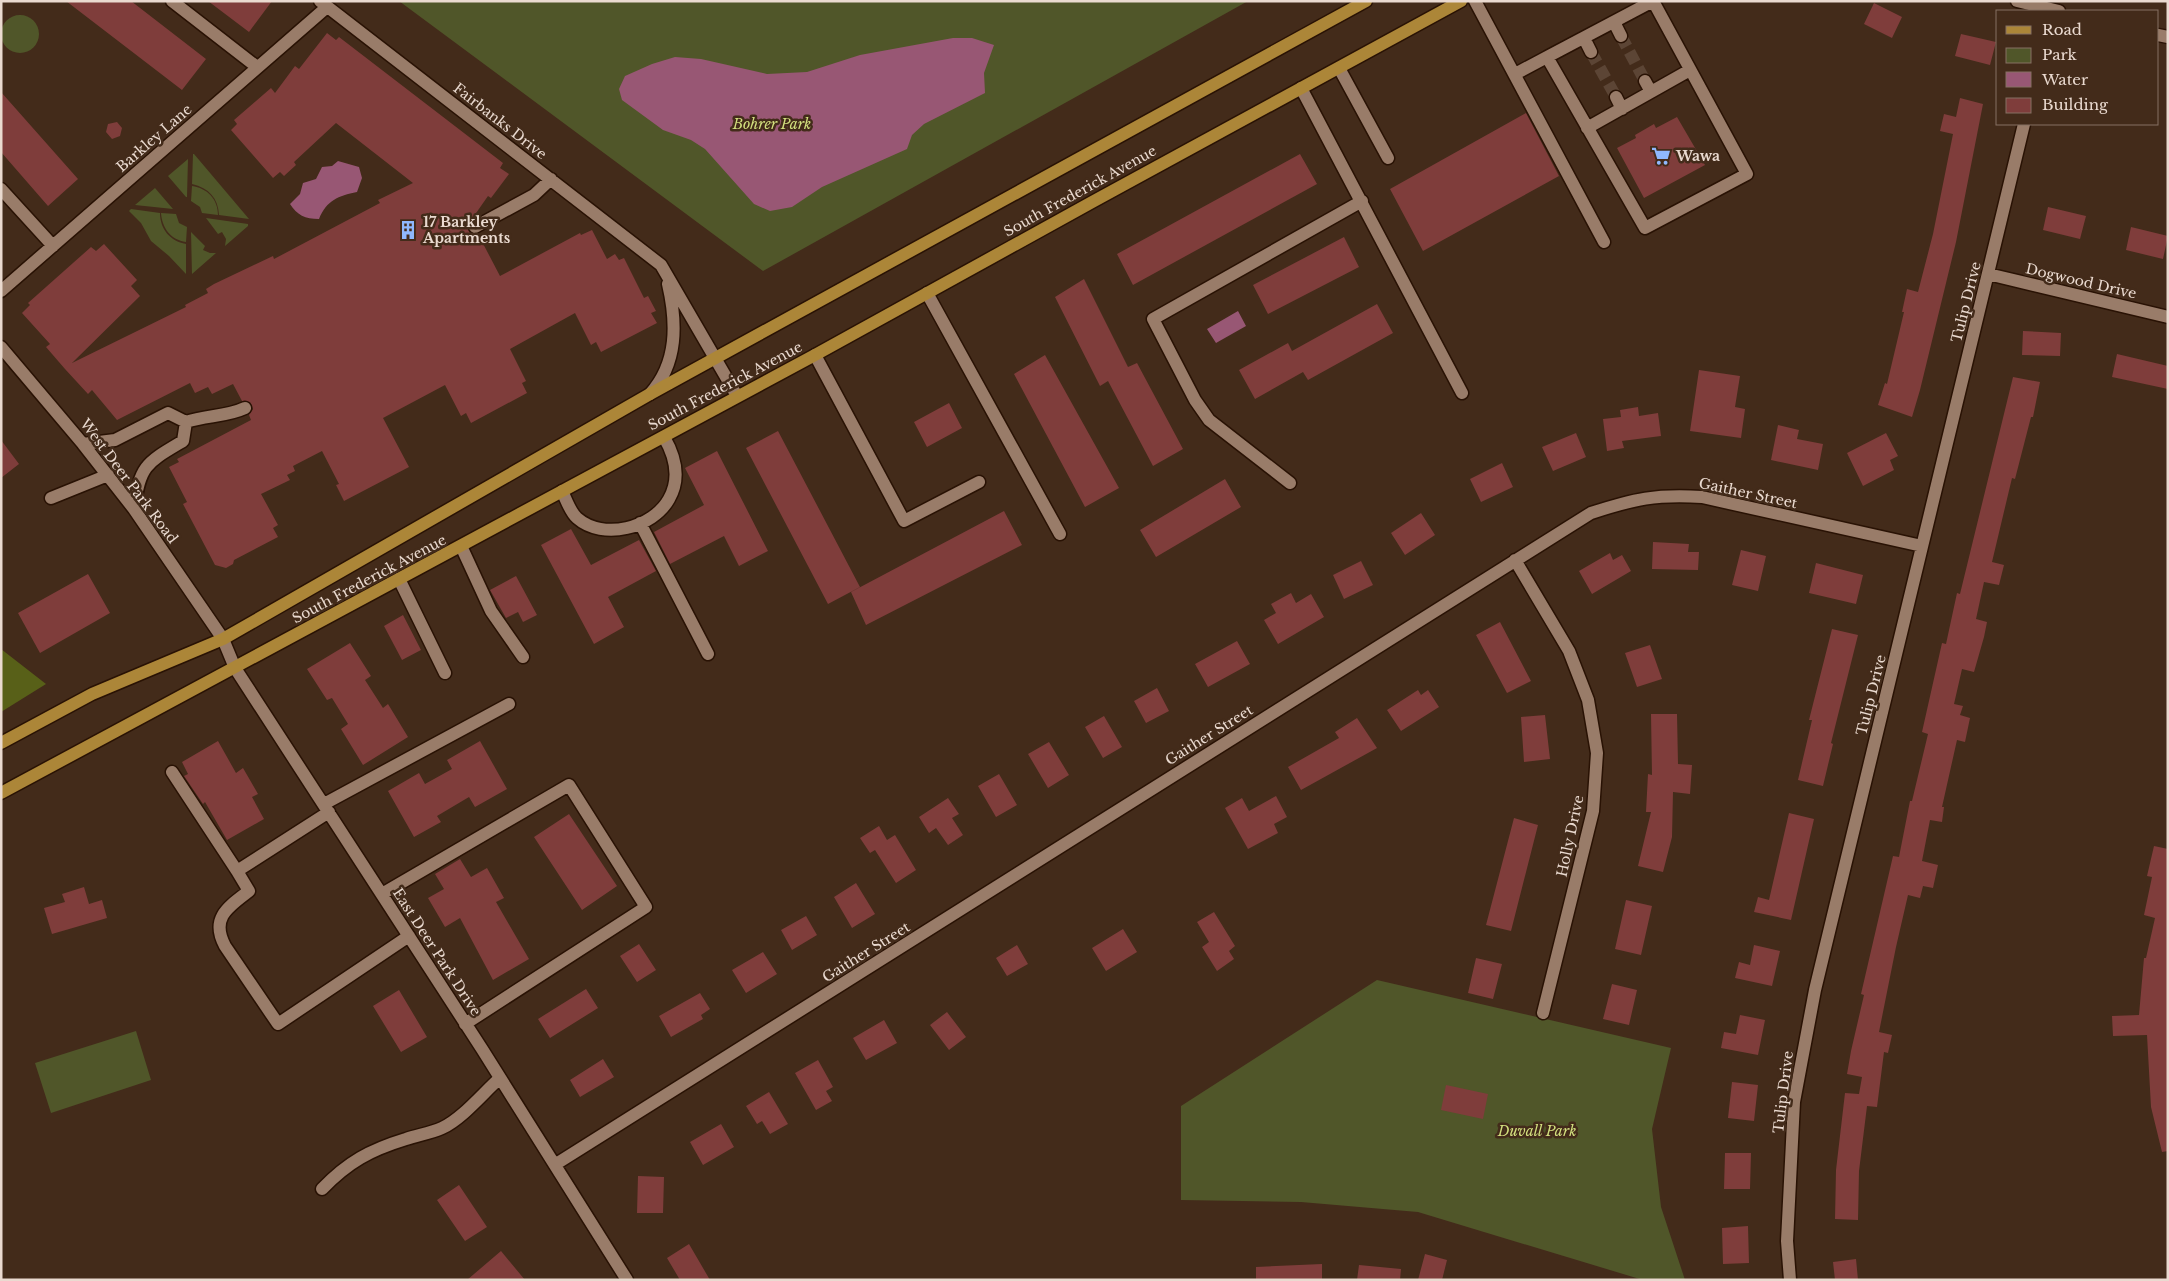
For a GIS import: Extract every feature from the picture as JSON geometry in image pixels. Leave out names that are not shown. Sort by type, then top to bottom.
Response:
[{"type":"main road","name":"South Frederick Avenue","points":[[1,743],[92,694],[223,639],[650,394],[1366,1]]},
{"type":"main road","name":"South Frederick Avenue","points":[[1,793],[815,355],[1461,1]]},
{"type":"street","points":[[172,1],[257,67]]},
{"type":"street","points":[[1476,1],[1604,242]]},
{"type":"street","points":[[2017,1],[2049,10]]},
{"type":"street","points":[[1515,74],[1614,22],[1628,7],[1653,2],[1747,174],[1645,228],[1546,58]]},
{"type":"street","name":"Barkley Lane","points":[[1,291],[257,67],[324,4]]},
{"type":"street","name":"Fairbanks Drive","points":[[324,4],[661,265],[737,396]]},
{"type":"street","points":[[1614,22],[1621,36]]},
{"type":"street","points":[[1584,38],[1591,52]]},
{"type":"street","points":[[1339,68],[1388,158]]},
{"type":"street","points":[[1587,128],[1619,103],[1648,86],[1690,70]]},
{"type":"street","points":[[1301,88],[1462,393]]},
{"type":"street","name":"Tulip Drive","points":[[1790,1280],[1787,1241],[1796,1092],[1815,990],[2024,125]]},
{"type":"street","points":[[475,227],[534,195],[552,179]]},
{"type":"street","points":[[1,189],[53,246]]},
{"type":"street","points":[[1290,483],[1209,420],[1195,400],[1153,319],[1362,201]]},
{"type":"street","points":[[650,394],[667,368],[675,339],[669,286],[661,265]]},
{"type":"street","name":"Dogwood Drive","points":[[1988,274],[2168,317]]},
{"type":"street","points":[[927,293],[1060,534]]},
{"type":"street","name":"West Deer Park Road","points":[[1,347],[83,444],[134,509],[223,639]]},
{"type":"street","points":[[815,355],[904,521],[979,482]]},
{"type":"street","points":[[83,444],[116,440],[168,413],[186,422],[202,417],[234,413],[245,408]]},
{"type":"street","points":[[134,509],[141,473],[155,458],[183,441],[186,422]]},
{"type":"street","points":[[562,491],[575,517],[584,523],[618,530],[640,523],[662,508],[673,490],[675,462],[664,436]]},
{"type":"street","points":[[51,498],[108,475]]},
{"type":"street","name":"Gaither Street","points":[[556,1164],[1591,513],[1629,500],[1666,495],[1702,497],[1922,546]]},
{"type":"street","points":[[640,523],[708,654]]},
{"type":"street","points":[[461,546],[491,611],[523,657]]},
{"type":"street","name":"Holly Drive","points":[[1515,560],[1569,651],[1588,700],[1597,753],[1593,811],[1543,1013]]},
{"type":"street","points":[[399,579],[445,673]]},
{"type":"street","name":"East Deer Park Drive","points":[[223,639],[235,668],[556,1164],[627,1280]]},
{"type":"street","points":[[237,871],[327,808],[509,704]]},
{"type":"street","points":[[172,772],[249,890],[226,909],[220,922],[219,935],[278,1024],[409,936]]},
{"type":"street","points":[[382,894],[569,784],[646,907],[465,1024]]},
{"type":"street","points":[[322,1189],[355,1160],[384,1146],[442,1128],[460,1116],[500,1078]]},
{"type":"green space","name":"Bohrer Park","points":[[399,1],[1248,1],[763,271]]},
{"type":"green space","points":[[20,15],[27,16],[33,21],[38,27],[38,41],[33,47],[27,52],[20,53],[13,52],[7,47],[2,41],[1,34],[2,27],[7,21],[13,16]]},
{"type":"green space","points":[[193,154],[249,219],[219,215],[217,204],[212,195],[203,188],[192,184]]},
{"type":"green space","points":[[188,159],[187,197],[186,197],[168,176]]},
{"type":"green space","points":[[192,186],[202,189],[211,195],[216,204],[218,215],[202,213],[200,207],[191,201]]},
{"type":"green space","points":[[155,188],[173,209],[135,205]]},
{"type":"green space","points":[[131,209],[160,213],[160,219],[167,233],[175,240],[186,244],[186,274],[151,241],[141,223],[129,211]]},
{"type":"green space","points":[[161,213],[176,214],[179,223],[187,227],[186,242],[176,239],[168,232],[163,224]]},
{"type":"green space","points":[[206,218],[248,224],[248,226],[225,246],[226,239],[222,232],[218,234]]},
{"type":"green space","points":[[191,232],[205,246],[203,250],[216,253],[192,274]]},
{"type":"green space","points":[[1,649],[46,684],[1,712]]},
{"type":"green space","name":"Duvall Park","points":[[1377,980],[1671,1048],[1652,1129],[1661,1207],[1685,1280],[1643,1280],[1418,1212],[1301,1202],[1181,1200],[1181,1106]]},
{"type":"green space","points":[[136,1031],[151,1080],[51,1113],[35,1063]]},
{"type":"water","points":[[953,38],[972,38],[994,45],[984,73],[985,93],[924,124],[912,135],[907,149],[822,187],[792,207],[770,211],[754,204],[705,149],[691,140],[663,130],[622,100],[619,89],[625,76],[652,64],[675,57],[701,59],[767,74],[807,72],[860,55]]},
{"type":"water","points":[[338,161],[359,167],[362,178],[357,192],[334,200],[326,207],[319,219],[299,214],[290,204],[300,194],[303,183],[316,179],[322,167],[332,166]]},
{"type":"water","points":[[1238,311],[1246,326],[1216,343],[1207,329]]},
{"type":"building","points":[[66,1],[131,1],[206,59],[182,90]]},
{"type":"building","points":[[208,1],[272,1],[249,32]]},
{"type":"building","points":[[1874,3],[1902,17],[1892,38],[1864,24]]},
{"type":"building","name":"17 Barkley Apartments","points":[[327,33],[336,40],[339,37],[503,163],[500,168],[509,174],[491,198],[488,196],[467,226],[470,234],[478,234],[500,276],[580,233],[581,235],[592,230],[607,259],[615,254],[619,260],[624,258],[644,298],[648,296],[656,311],[651,313],[657,323],[601,352],[596,342],[591,345],[575,313],[510,349],[526,381],[522,383],[527,393],[471,423],[466,413],[461,416],[445,385],[383,418],[409,467],[344,501],[336,485],[339,484],[322,451],[293,466],[295,471],[287,475],[290,480],[261,494],[278,525],[273,528],[278,537],[234,560],[233,564],[226,568],[215,565],[183,504],[187,502],[169,467],[179,462],[177,459],[251,420],[249,415],[253,409],[250,402],[242,401],[233,384],[212,394],[208,387],[195,393],[190,383],[117,420],[92,390],[88,394],[65,369],[46,347],[50,344],[22,313],[30,305],[28,303],[91,247],[96,251],[104,244],[137,280],[131,286],[140,296],[72,363],[186,307],[185,305],[208,293],[206,289],[214,284],[273,256],[274,259],[380,203],[378,200],[413,183],[336,123],[294,162],[296,165],[284,176],[280,172],[273,178],[231,130],[237,124],[234,120],[271,88],[275,93],[295,66],[299,69]]},
{"type":"building","points":[[1961,34],[1996,42],[1990,65],[1955,56]]},
{"type":"building","points":[[1,92],[78,179],[48,206],[1,152]]},
{"type":"building","points":[[1960,98],[1983,104],[1956,242],[1912,417],[1878,405],[1885,383],[1887,384],[1904,312],[1902,312],[1907,289],[1918,292],[1933,234],[1953,134],[1940,131],[1944,114],[1956,117]]},
{"type":"building","points":[[1526,113],[1559,176],[1423,251],[1390,189]]},
{"type":"building","name":"Wawa","points":[[1677,117],[1705,165],[1644,198],[1617,148],[1636,138],[1635,135],[1654,124],[1656,128]]},
{"type":"building","points":[[117,122],[122,128],[120,136],[112,139],[106,132],[108,124]]},
{"type":"building","points":[[1300,154],[1317,184],[1133,285],[1117,254]]},
{"type":"building","points":[[2048,207],[2086,216],[2080,239],[2043,230]]},
{"type":"building","points":[[2131,227],[2168,236],[2163,259],[2126,250]]},
{"type":"building","points":[[1344,237],[1359,267],[1268,314],[1253,285]]},
{"type":"building","points":[[1084,279],[1128,367],[1137,363],[1183,449],[1153,466],[1108,381],[1100,386],[1055,297]]},
{"type":"building","points":[[1377,304],[1393,333],[1308,380],[1303,372],[1255,399],[1239,370],[1288,343],[1292,351]]},
{"type":"building","points":[[2023,331],[2061,333],[2060,356],[2022,355]]},
{"type":"building","points":[[2117,354],[2168,366],[2168,389],[2112,377]]},
{"type":"building","points":[[1045,355],[1119,488],[1085,507],[1014,374]]},
{"type":"building","points":[[1699,370],[1740,376],[1735,407],[1745,409],[1741,438],[1690,431]]},
{"type":"building","points":[[2013,377],[2040,382],[2033,417],[2031,417],[2015,479],[2012,478],[1992,562],[2004,565],[1999,585],[1984,582],[1976,619],[1987,622],[1984,637],[1974,672],[1962,669],[1954,704],[1963,706],[1960,715],[1970,718],[1965,742],[1957,740],[1942,807],[1944,807],[1942,822],[1930,820],[1922,861],[1938,865],[1933,888],[1923,886],[1920,898],[1908,895],[1896,947],[1879,1032],[1892,1035],[1888,1053],[1884,1052],[1877,1107],[1867,1106],[1859,1171],[1858,1220],[1835,1219],[1836,1170],[1845,1093],[1859,1094],[1862,1077],[1847,1074],[1864,995],[1861,994],[1893,856],[1899,857],[1910,801],[1912,801],[1928,734],[1922,732],[1942,643],[1946,644],[1957,593],[1960,594]]},
{"type":"building","points":[[949,403],[962,428],[927,447],[914,422]]},
{"type":"building","points":[[1638,407],[1639,416],[1658,413],[1661,436],[1622,441],[1624,448],[1607,451],[1603,419],[1621,417],[1620,410]]},
{"type":"building","points":[[1778,425],[1799,430],[1797,439],[1823,444],[1818,470],[1771,460]]},
{"type":"building","points":[[778,431],[860,587],[828,604],[746,448]]},
{"type":"building","points":[[1576,433],[1586,457],[1553,471],[1542,447]]},
{"type":"building","points":[[1886,433],[1898,456],[1890,460],[1894,470],[1863,486],[1847,453]]},
{"type":"building","points":[[1,440],[19,464],[1,478]]},
{"type":"building","points":[[717,451],[768,551],[739,566],[724,536],[670,564],[654,532],[704,505],[685,468]]},
{"type":"building","points":[[1502,463],[1513,487],[1481,502],[1470,479]]},
{"type":"building","points":[[1225,479],[1241,507],[1156,557],[1140,530]]},
{"type":"building","points":[[1004,511],[1022,545],[866,625],[851,592]]},
{"type":"building","points":[[1421,513],[1435,535],[1405,555],[1391,533]]},
{"type":"building","points":[[571,529],[591,565],[639,540],[656,571],[608,597],[624,627],[594,644],[541,545]]},
{"type":"building","points":[[1653,542],[1689,544],[1688,552],[1699,552],[1698,570],[1652,569]]},
{"type":"building","points":[[1741,550],[1766,556],[1758,591],[1732,585]]},
{"type":"building","points":[[1610,553],[1613,560],[1622,555],[1631,571],[1592,594],[1579,571]]},
{"type":"building","points":[[1361,561],[1373,585],[1344,599],[1333,575]]},
{"type":"building","points":[[1816,563],[1863,575],[1856,604],[1809,593]]},
{"type":"building","points":[[88,574],[110,613],[40,653],[18,613]]},
{"type":"building","points":[[516,576],[537,615],[523,622],[518,612],[506,618],[490,590]]},
{"type":"building","points":[[1291,593],[1296,603],[1311,594],[1324,617],[1278,644],[1264,620],[1276,613],[1271,604]]},
{"type":"building","points":[[403,615],[421,650],[402,660],[384,626]]},
{"type":"building","points":[[1500,622],[1531,681],[1507,693],[1476,635]]},
{"type":"building","points":[[1832,629],[1858,635],[1831,743],[1833,744],[1823,786],[1798,780],[1812,720],[1809,720]]},
{"type":"building","points":[[1237,641],[1250,664],[1208,687],[1195,664]]},
{"type":"building","points":[[350,643],[371,676],[365,680],[383,708],[388,704],[408,737],[363,765],[341,729],[348,724],[332,698],[327,700],[307,669]]},
{"type":"building","points":[[1650,645],[1662,679],[1637,687],[1625,653]]},
{"type":"building","points":[[1157,688],[1169,711],[1146,723],[1134,701]]},
{"type":"building","points":[[1418,690],[1421,695],[1428,690],[1439,707],[1401,731],[1387,710]]},
{"type":"building","points":[[1651,714],[1677,714],[1678,764],[1692,765],[1690,794],[1673,792],[1672,837],[1663,872],[1638,866],[1651,812],[1646,812],[1648,774],[1652,775]]},
{"type":"building","points":[[1545,715],[1550,759],[1524,762],[1521,717]]},
{"type":"building","points":[[1104,716],[1122,747],[1103,758],[1085,727]]},
{"type":"building","points":[[1357,718],[1377,748],[1301,790],[1288,767],[1339,738],[1335,732]]},
{"type":"building","points":[[218,741],[236,773],[243,768],[258,794],[252,797],[264,819],[227,840],[205,802],[203,804],[184,776],[188,774],[182,762]]},
{"type":"building","points":[[480,741],[507,789],[475,807],[469,797],[437,816],[441,822],[414,837],[388,791],[419,773],[425,784],[452,769],[447,760]]},
{"type":"building","points":[[1049,742],[1069,775],[1048,788],[1028,754]]},
{"type":"building","points":[[999,774],[1017,805],[996,817],[978,786]]},
{"type":"building","points":[[1276,796],[1287,817],[1274,824],[1278,833],[1248,849],[1225,808],[1242,798],[1249,811]]},
{"type":"building","points":[[948,798],[959,814],[952,818],[963,835],[948,845],[936,828],[929,833],[919,817]]},
{"type":"building","points":[[1789,813],[1814,819],[1791,920],[1754,912],[1758,897],[1769,900]]},
{"type":"building","points":[[569,814],[617,886],[582,910],[534,837]]},
{"type":"building","points":[[1514,818],[1538,825],[1511,931],[1486,925]]},
{"type":"building","points":[[879,826],[887,840],[895,835],[916,870],[896,883],[875,850],[870,853],[860,838]]},
{"type":"building","points":[[2154,846],[2168,849],[2168,1151],[2162,1152],[2151,1107],[2147,1035],[2113,1036],[2112,1016],[2139,1015],[2144,958],[2146,958],[2155,918],[2144,915],[2152,877],[2147,876]]},
{"type":"building","points":[[460,859],[471,877],[487,868],[504,898],[496,902],[529,959],[493,980],[460,918],[445,927],[428,898],[444,889],[435,874]]},
{"type":"building","points":[[856,883],[875,914],[852,928],[834,897]]},
{"type":"building","points":[[84,887],[89,904],[102,900],[107,918],[52,934],[44,908],[65,902],[62,894]]},
{"type":"building","points":[[1626,900],[1652,906],[1641,955],[1615,949]]},
{"type":"building","points":[[1214,912],[1235,946],[1229,951],[1234,959],[1217,971],[1202,947],[1209,942],[1197,922]]},
{"type":"building","points":[[806,916],[817,935],[792,950],[781,930]]},
{"type":"building","points":[[1123,929],[1137,952],[1106,971],[1092,948]]},
{"type":"building","points":[[639,944],[656,970],[637,982],[620,956]]},
{"type":"building","points":[[1017,945],[1028,964],[1007,976],[996,958]]},
{"type":"building","points":[[1754,945],[1780,951],[1772,986],[1735,978],[1739,962],[1750,965]]},
{"type":"building","points":[[763,952],[777,974],[746,993],[732,970]]},
{"type":"building","points":[[1476,958],[1502,964],[1493,999],[1468,993]]},
{"type":"building","points":[[1612,984],[1637,990],[1629,1025],[1603,1019]]},
{"type":"building","points":[[586,989],[598,1008],[550,1038],[538,1019]]},
{"type":"building","points":[[399,990],[427,1037],[401,1052],[373,1006]]},
{"type":"building","points":[[700,993],[710,1009],[701,1015],[703,1019],[671,1037],[659,1016]]},
{"type":"building","points":[[947,1012],[966,1037],[949,1050],[930,1025]]},
{"type":"building","points":[[1740,1015],[1765,1020],[1758,1055],[1721,1048],[1724,1032],[1736,1034]]},
{"type":"building","points":[[884,1020],[897,1043],[866,1060],[853,1038]]},
{"type":"building","points":[[603,1059],[614,1077],[580,1097],[570,1080]]},
{"type":"building","points":[[818,1060],[833,1087],[826,1091],[832,1101],[816,1110],[795,1073]]},
{"type":"building","points":[[1732,1082],[1758,1085],[1754,1121],[1728,1118]]},
{"type":"building","points":[[1446,1085],[1488,1094],[1483,1119],[1441,1110]]},
{"type":"building","points":[[769,1092],[788,1124],[770,1134],[762,1121],[757,1124],[746,1106]]},
{"type":"building","points":[[721,1124],[734,1147],[703,1165],[690,1142]]},
{"type":"building","points":[[1725,1153],[1751,1153],[1750,1189],[1724,1189]]},
{"type":"building","points":[[638,1176],[664,1177],[663,1213],[637,1213]]},
{"type":"building","points":[[459,1185],[487,1227],[465,1241],[437,1200]]},
{"type":"building","points":[[1748,1226],[1749,1263],[1723,1264],[1722,1228]]},
{"type":"building","points":[[689,1244],[710,1280],[680,1280],[667,1258]]},
{"type":"building","points":[[501,1251],[525,1280],[467,1280]]},
{"type":"building","points":[[1425,1254],[1447,1260],[1442,1280],[1418,1280]]},
{"type":"building","points":[[1856,1259],[1858,1280],[1835,1280],[1833,1262]]},
{"type":"building","points":[[1322,1264],[1322,1280],[1256,1280],[1256,1267]]},
{"type":"building","points":[[1359,1265],[1401,1269],[1400,1280],[1357,1280]]},
{"type":"tunnel","points":[[1621,36],[1645,81]]},
{"type":"tunnel","points":[[1591,52],[1616,97]]},
{"type":"place","name":"Wawa","points":[[1661,156]]},
{"type":"place","name":"17 Barkley Apartments","points":[[408,230]]}]
